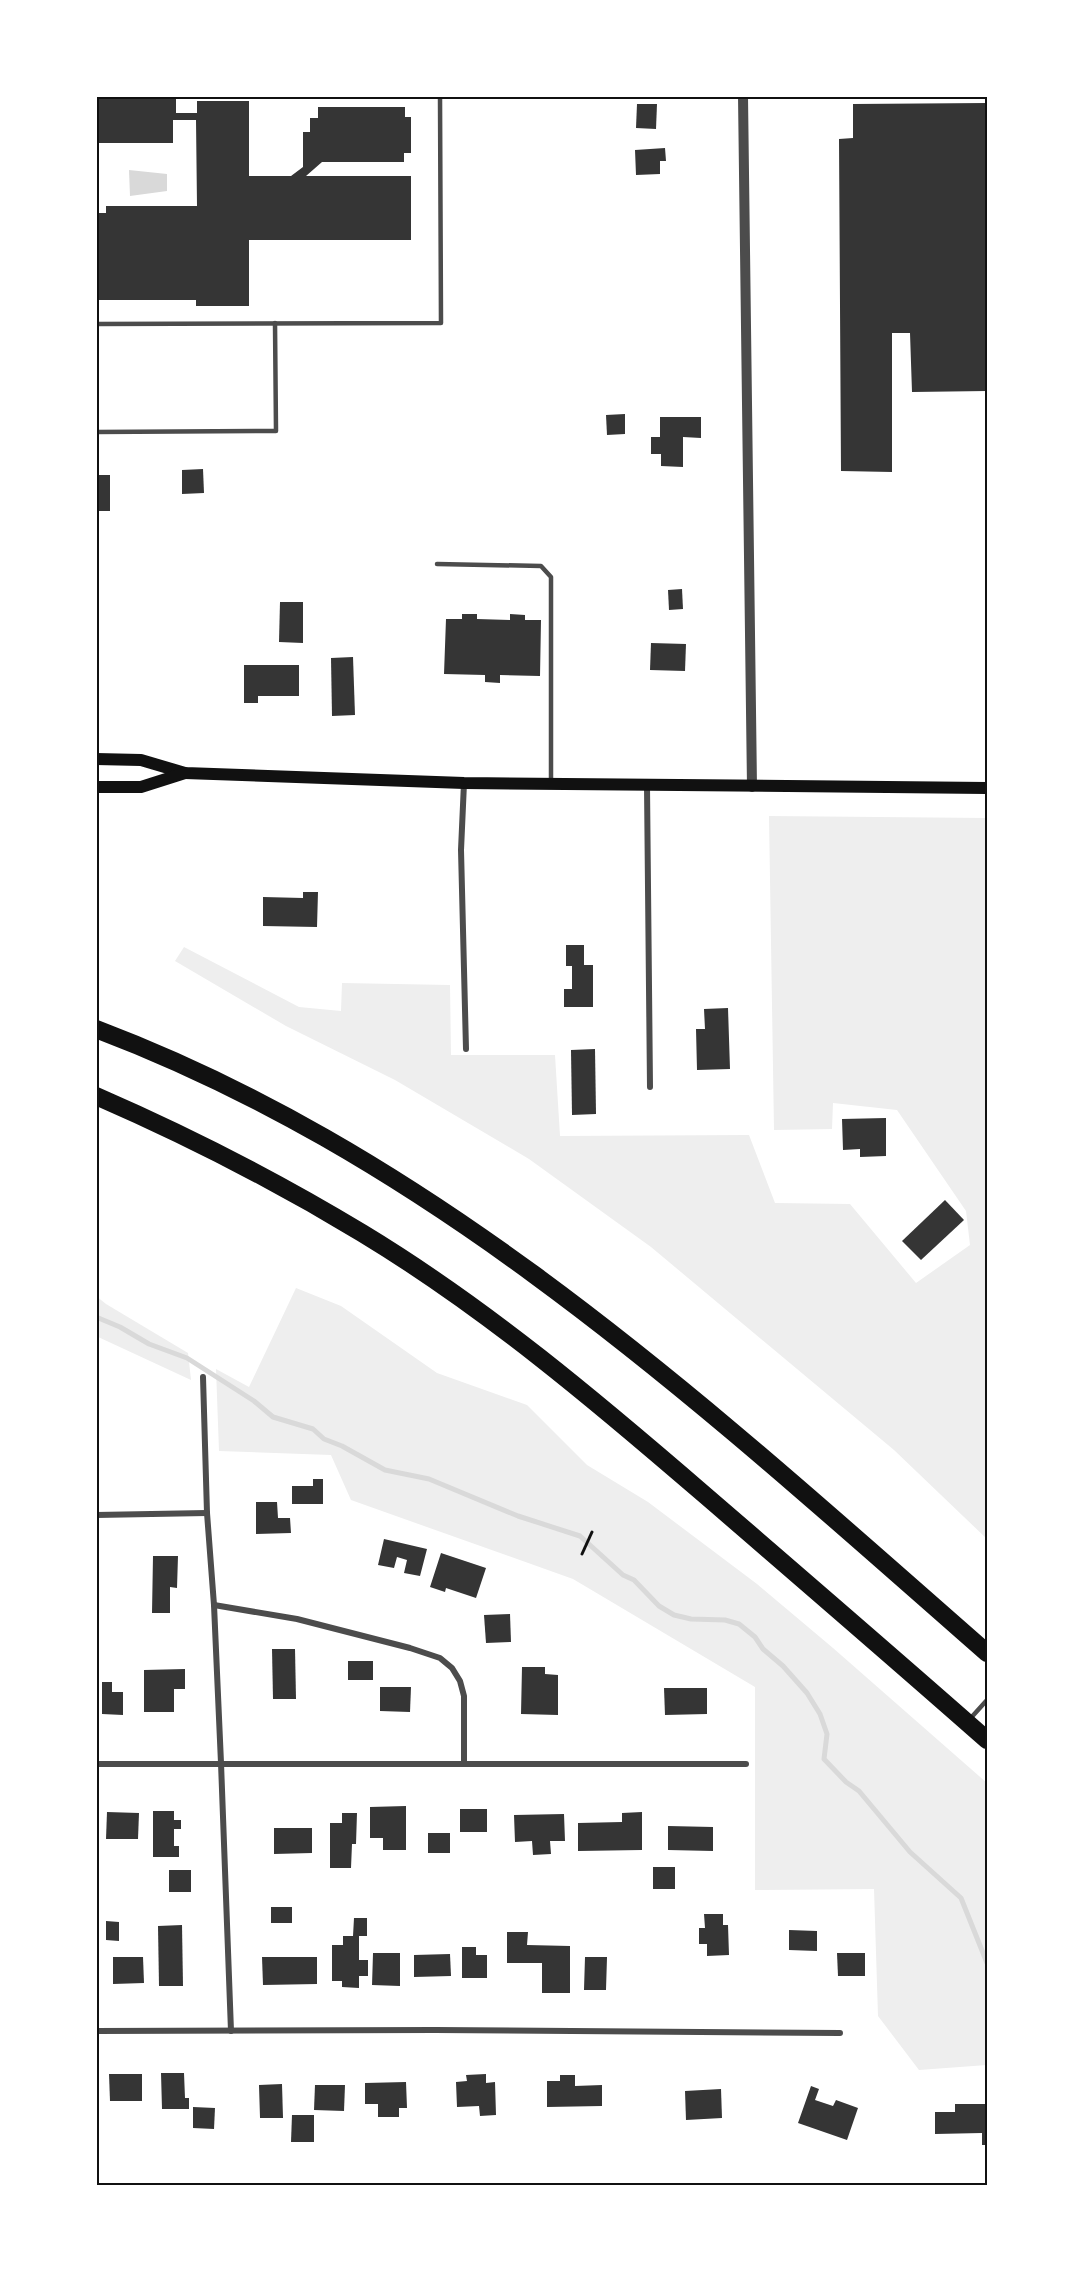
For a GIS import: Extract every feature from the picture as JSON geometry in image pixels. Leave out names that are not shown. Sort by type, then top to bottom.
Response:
[{"type":"highway","points":[[96,1029],[194,1071],[318,1132],[385,1172],[487,1240],[553,1287],[648,1361],[987,1653]]},
{"type":"highway","points":[[96,1096],[251,1168],[364,1234],[456,1295],[531,1350],[620,1422],[987,1740]]},
{"type":"main road","points":[[96,759],[141,760],[184,773],[464,783],[987,788]]},
{"type":"main road","points":[[96,787],[141,787],[184,773]]},
{"type":"street","points":[[743,96],[752,787]]},
{"type":"street","points":[[464,783],[461,872],[466,1049]]},
{"type":"street","points":[[647,786],[650,1087]]},
{"type":"street","points":[[203,1377],[207,1513],[214,1605],[231,2031]]},
{"type":"street","points":[[96,1515],[207,1513]]},
{"type":"street","points":[[214,1605],[297,1619],[440,1658],[452,1668],[460,1681],[464,1696],[464,1763]]},
{"type":"street","points":[[96,1764],[746,1764]]},
{"type":"street","points":[[96,2031],[447,2030],[840,2033]]},
{"type":"lane","points":[[96,324],[441,323],[440,96]]},
{"type":"lane","points":[[96,432],[276,431],[275,323]]},
{"type":"lane","points":[[437,564],[541,566],[551,577],[551,784]]},
{"type":"lane","points":[[967,1722],[987,1700]]},
{"type":"path","points":[[582,1554],[592,1532]]},
{"type":"shaded area","points":[[129,170],[167,174],[167,191],[130,196]]},
{"type":"shaded area","points":[[769,816],[987,818],[987,1539],[894,1450],[651,1247],[529,1159],[395,1080],[286,1026],[175,961],[184,947],[299,1007],[341,1011],[342,983],[450,985],[451,1055],[555,1055],[560,1136],[749,1135],[775,1203],[850,1204],[916,1283],[970,1245],[966,1211],[897,1110],[833,1103],[832,1129],[774,1130]]},
{"type":"shaded area","points":[[296,1288],[341,1306],[437,1373],[527,1405],[587,1465],[648,1502],[757,1584],[987,1783],[987,2065],[919,2070],[878,2016],[874,1889],[755,1890],[755,1687],[573,1579],[351,1500],[331,1455],[219,1451],[216,1369],[249,1387]]},
{"type":"shaded area","points":[[96,1296],[188,1353],[191,1380],[96,1336]]},
{"type":"building","points":[[96,96],[176,96],[176,113],[197,113],[197,101],[249,101],[249,176],[291,176],[303,167],[303,132],[310,132],[310,118],[318,118],[318,107],[405,107],[405,117],[411,117],[411,153],[404,153],[404,162],[322,162],[306,176],[411,176],[411,240],[249,240],[249,306],[196,306],[196,300],[96,300],[96,213],[106,213],[106,206],[197,206],[196,120],[173,120],[173,143],[96,143]]},
{"type":"building","points":[[987,103],[987,391],[912,392],[910,333],[892,333],[892,472],[841,471],[839,139],[853,138],[853,104]]},
{"type":"building","points":[[637,104],[657,104],[656,129],[636,128]]},
{"type":"building","points":[[665,148],[666,161],[660,161],[660,174],[636,175],[635,150]]},
{"type":"building","points":[[625,414],[625,434],[607,435],[606,415]]},
{"type":"building","points":[[660,417],[701,417],[701,438],[683,437],[683,467],[661,466],[661,454],[651,454],[651,437],[660,437]]},
{"type":"building","points":[[203,469],[204,493],[182,494],[182,470]]},
{"type":"building","points":[[96,475],[110,475],[110,511],[96,511]]},
{"type":"building","points":[[682,589],[683,609],[669,610],[668,590]]},
{"type":"building","points":[[280,602],[303,602],[303,643],[279,642]]},
{"type":"building","points":[[462,614],[477,614],[477,619],[510,620],[510,614],[525,615],[525,620],[541,620],[540,676],[500,675],[500,683],[485,682],[485,675],[444,674],[446,619],[462,619]]},
{"type":"building","points":[[651,643],[686,644],[685,671],[650,670]]},
{"type":"building","points":[[353,657],[355,715],[332,716],[331,658]]},
{"type":"building","points":[[244,665],[299,665],[299,696],[258,696],[258,703],[244,703]]},
{"type":"building","points":[[303,892],[318,892],[317,927],[263,926],[263,897],[303,898]]},
{"type":"building","points":[[566,945],[584,945],[584,965],[593,965],[593,1007],[564,1007],[564,989],[572,989],[572,966],[566,966]]},
{"type":"building","points":[[728,1008],[730,1069],[697,1070],[696,1029],[705,1029],[704,1009]]},
{"type":"building","points":[[595,1049],[596,1114],[572,1115],[571,1050]]},
{"type":"building","points":[[886,1118],[886,1156],[860,1157],[860,1149],[843,1150],[842,1119]]},
{"type":"building","points":[[945,1200],[964,1220],[921,1260],[902,1241]]},
{"type":"building","points":[[313,1479],[323,1479],[323,1504],[292,1504],[292,1486],[313,1486]]},
{"type":"building","points":[[256,1502],[277,1502],[278,1518],[290,1518],[291,1533],[256,1534]]},
{"type":"building","points":[[384,1539],[427,1549],[420,1576],[404,1573],[407,1560],[397,1557],[394,1568],[378,1565]]},
{"type":"building","points":[[441,1553],[486,1568],[476,1598],[446,1588],[445,1592],[430,1587]]},
{"type":"building","points":[[153,1556],[178,1556],[177,1588],[170,1587],[170,1613],[152,1613]]},
{"type":"building","points":[[510,1614],[511,1642],[486,1643],[484,1615]]},
{"type":"building","points":[[272,1649],[295,1649],[296,1699],[273,1699]]},
{"type":"building","points":[[348,1661],[373,1661],[373,1680],[348,1680]]},
{"type":"building","points":[[522,1667],[545,1667],[545,1674],[558,1675],[558,1715],[521,1714]]},
{"type":"building","points":[[185,1669],[185,1689],[174,1689],[174,1712],[144,1712],[144,1670]]},
{"type":"building","points":[[102,1682],[112,1682],[112,1692],[123,1692],[123,1715],[102,1714]]},
{"type":"building","points":[[380,1687],[411,1687],[410,1712],[380,1711]]},
{"type":"building","points":[[664,1688],[707,1688],[707,1714],[665,1715]]},
{"type":"building","points":[[406,1806],[406,1850],[383,1850],[383,1838],[370,1838],[370,1807]]},
{"type":"building","points":[[460,1809],[487,1809],[487,1832],[460,1832]]},
{"type":"building","points":[[153,1811],[174,1811],[174,1820],[181,1820],[181,1829],[174,1829],[174,1846],[179,1846],[179,1857],[153,1857]]},
{"type":"building","points":[[107,1812],[139,1813],[138,1839],[106,1839]]},
{"type":"building","points":[[642,1812],[642,1850],[578,1851],[578,1823],[622,1822],[622,1813]]},
{"type":"building","points":[[342,1813],[357,1813],[356,1844],[352,1844],[351,1868],[330,1868],[330,1823],[342,1823]]},
{"type":"building","points":[[564,1814],[565,1841],[550,1841],[551,1854],[533,1855],[532,1841],[515,1842],[514,1815]]},
{"type":"building","points":[[668,1826],[713,1827],[713,1851],[668,1850]]},
{"type":"building","points":[[274,1828],[312,1828],[312,1853],[274,1854]]},
{"type":"building","points":[[428,1833],[450,1833],[450,1853],[428,1853]]},
{"type":"building","points":[[653,1867],[675,1867],[675,1889],[653,1889]]},
{"type":"building","points":[[169,1870],[191,1870],[191,1892],[169,1892]]},
{"type":"building","points":[[271,1907],[292,1907],[292,1923],[271,1923]]},
{"type":"building","points":[[704,1914],[723,1914],[723,1925],[728,1925],[729,1955],[707,1956],[707,1944],[699,1944],[699,1928],[705,1928]]},
{"type":"building","points":[[354,1918],[367,1918],[367,1936],[359,1936],[359,1960],[368,1960],[368,1976],[359,1976],[359,1988],[342,1987],[342,1981],[332,1981],[332,1945],[343,1945],[343,1936],[353,1936]]},
{"type":"building","points":[[106,1921],[119,1922],[119,1941],[106,1940]]},
{"type":"building","points":[[182,1925],[183,1986],[159,1986],[158,1926]]},
{"type":"building","points":[[789,1930],[817,1931],[817,1951],[789,1950]]},
{"type":"building","points":[[507,1932],[528,1932],[527,1945],[570,1946],[570,1993],[542,1993],[542,1963],[507,1963]]},
{"type":"building","points":[[462,1947],[476,1947],[476,1955],[487,1955],[487,1978],[462,1978]]},
{"type":"building","points":[[373,1953],[400,1953],[400,1986],[372,1985]]},
{"type":"building","points":[[837,1953],[865,1953],[865,1976],[838,1976]]},
{"type":"building","points":[[450,1954],[451,1976],[414,1977],[414,1955]]},
{"type":"building","points":[[113,1957],[143,1957],[144,1983],[113,1984]]},
{"type":"building","points":[[262,1957],[317,1957],[317,1984],[263,1985]]},
{"type":"building","points":[[585,1957],[607,1957],[606,1990],[584,1990]]},
{"type":"building","points":[[161,2073],[184,2073],[185,2098],[189,2098],[189,2109],[162,2109]]},
{"type":"building","points":[[109,2074],[142,2074],[142,2101],[110,2101]]},
{"type":"building","points":[[486,2074],[486,2083],[495,2082],[496,2115],[480,2116],[479,2106],[457,2107],[456,2082],[467,2081],[466,2075]]},
{"type":"building","points":[[560,2075],[575,2075],[575,2086],[602,2085],[602,2106],[547,2107],[547,2081],[560,2081]]},
{"type":"building","points":[[406,2082],[407,2108],[399,2108],[399,2117],[378,2117],[378,2104],[365,2104],[365,2083]]},
{"type":"building","points":[[282,2084],[283,2118],[260,2118],[259,2085]]},
{"type":"building","points":[[315,2085],[345,2085],[344,2111],[314,2110]]},
{"type":"building","points":[[811,2086],[819,2089],[815,2100],[833,2106],[836,2100],[858,2108],[847,2140],[798,2123]]},
{"type":"building","points":[[721,2089],[722,2118],[686,2120],[685,2091]]},
{"type":"building","points":[[955,2104],[987,2104],[987,2145],[982,2145],[982,2133],[935,2134],[935,2112],[955,2112]]},
{"type":"building","points":[[193,2107],[215,2108],[214,2129],[193,2128]]},
{"type":"building","points":[[292,2115],[314,2115],[314,2142],[291,2142]]},
{"type":"waterway","points":[[96,1317],[120,1327],[149,1344],[187,1358],[254,1401],[273,1417],[313,1429],[324,1439],[342,1446],[385,1470],[429,1479],[518,1516],[580,1536],[623,1575],[634,1580],[659,1606],[674,1615],[691,1619],[725,1620],[739,1624],[755,1637],[763,1649],[783,1666],[807,1693],[820,1714],[827,1734],[824,1759],[846,1782],[859,1791],[910,1852],[961,1898],[987,1963]]}]
